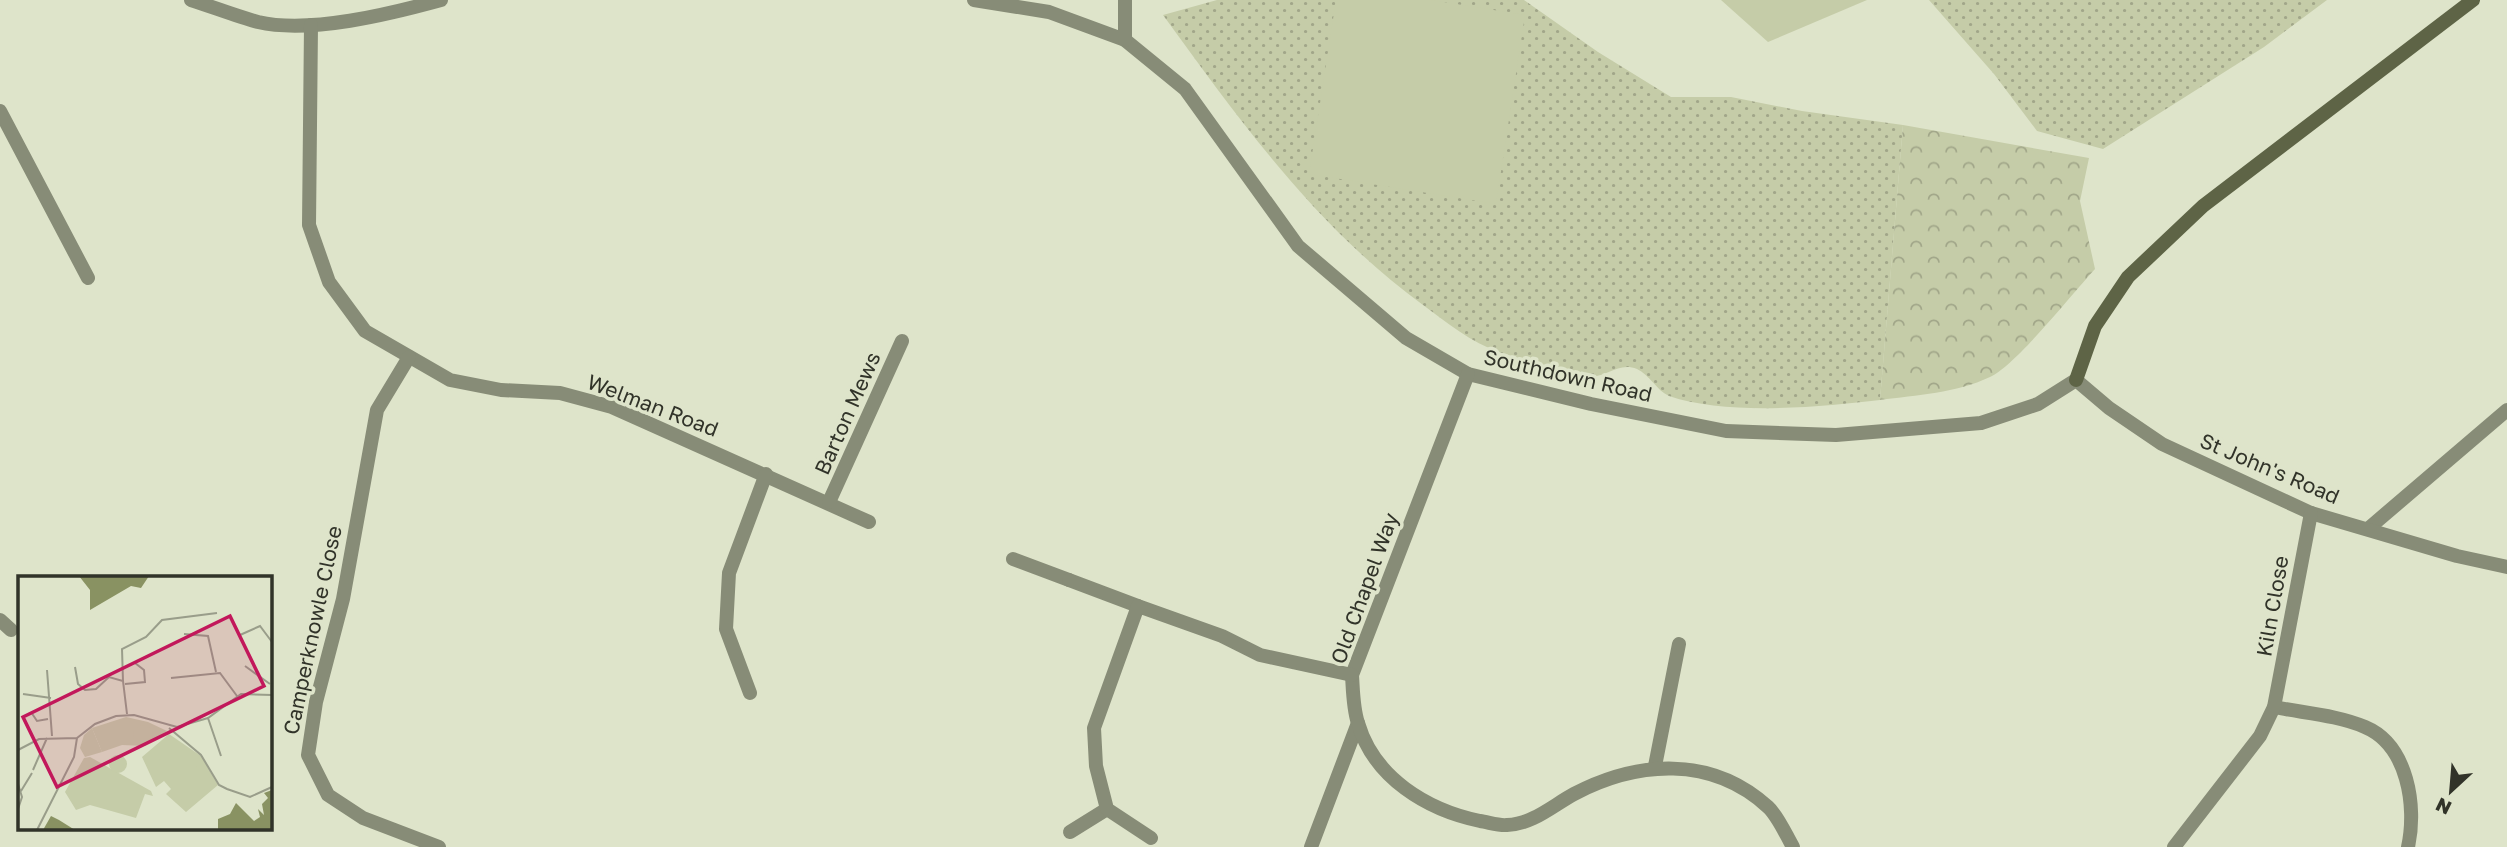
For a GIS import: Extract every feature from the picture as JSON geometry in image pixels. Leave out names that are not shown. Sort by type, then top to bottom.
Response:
[{"type":"street","points":[[191,0],[260,22],[311,25],[414,8],[441,0]]},
{"type":"street","name":"Southdown Road","points":[[974,0],[1049,12],[1125,40],[1185,89],[1298,246],[1406,338],[1468,374],[1591,404],[1726,431],[1836,435],[1980,423],[2038,404],[2076,380]]},
{"type":"street","points":[[1125,0],[1125,40]]},
{"type":"street","points":[[2076,380],[2095,326],[2137,268],[2203,206],[2473,0]]},
{"type":"street","name":"Welman Road","points":[[311,25],[309,225],[329,282],[365,331],[450,380],[501,390],[560,393],[612,407],[869,522]]},
{"type":"street","points":[[0,111],[88,278]]},
{"type":"street","name":"Barton Mews","points":[[829,502],[902,341]]},
{"type":"street","name":"Camperknowle Close","points":[[409,357],[377,410],[343,599],[316,702],[308,755],[328,795],[363,818],[439,847]]},
{"type":"street","name":"Old Chapel Way","points":[[1468,374],[1352,675],[1357,723],[1381,767],[1408,791],[1435,808],[1506,826],[1540,816],[1574,794],[1656,766],[1693,769],[1728,781],[1769,807],[1793,847]]},
{"type":"street","name":"St John's Road","points":[[2076,380],[2109,408],[2162,444],[2311,513],[2457,556],[2507,567]]},
{"type":"street","points":[[2369,528],[2507,410]]},
{"type":"street","points":[[750,693],[726,629],[729,573],[766,474]]},
{"type":"street","name":"Kiln Close","points":[[2174,847],[2260,736],[2274,707],[2311,513]]},
{"type":"street","points":[[1013,559],[1222,635],[1260,655],[1352,675]]},
{"type":"street","points":[[1138,606],[1094,728],[1096,766],[1107,809],[1151,838]]},
{"type":"street","points":[[1656,766],[1679,644]]},
{"type":"street","points":[[2274,707],[2366,727],[2385,741],[2405,775],[2410,794],[2412,814],[2409,847]]},
{"type":"street","points":[[1311,847],[1357,723]]},
{"type":"street","points":[[1070,832],[1107,809]]},
{"type":"green space","points":[[1217,0],[1524,0],[1598,52],[1671,97],[1731,97],[1802,111],[1903,125],[1880,400],[1774,408],[1718,406],[1669,396],[1645,375],[1631,367],[1584,377],[1499,352],[1469,338],[1384,274],[1314,207],[1251,133],[1163,15]]},
{"type":"green space","points":[[1336,0],[1431,0],[1525,15],[1496,204],[1309,174]]},
{"type":"green space","points":[[1721,0],[1867,0],[1768,42]]},
{"type":"green space","points":[[1929,0],[2327,0],[2264,47],[2103,149],[2037,131],[1994,74]]},
{"type":"green space","points":[[1903,125],[2089,158],[2080,201],[2095,269],[2029,344],[1990,377],[1950,390],[1880,400]]}]
